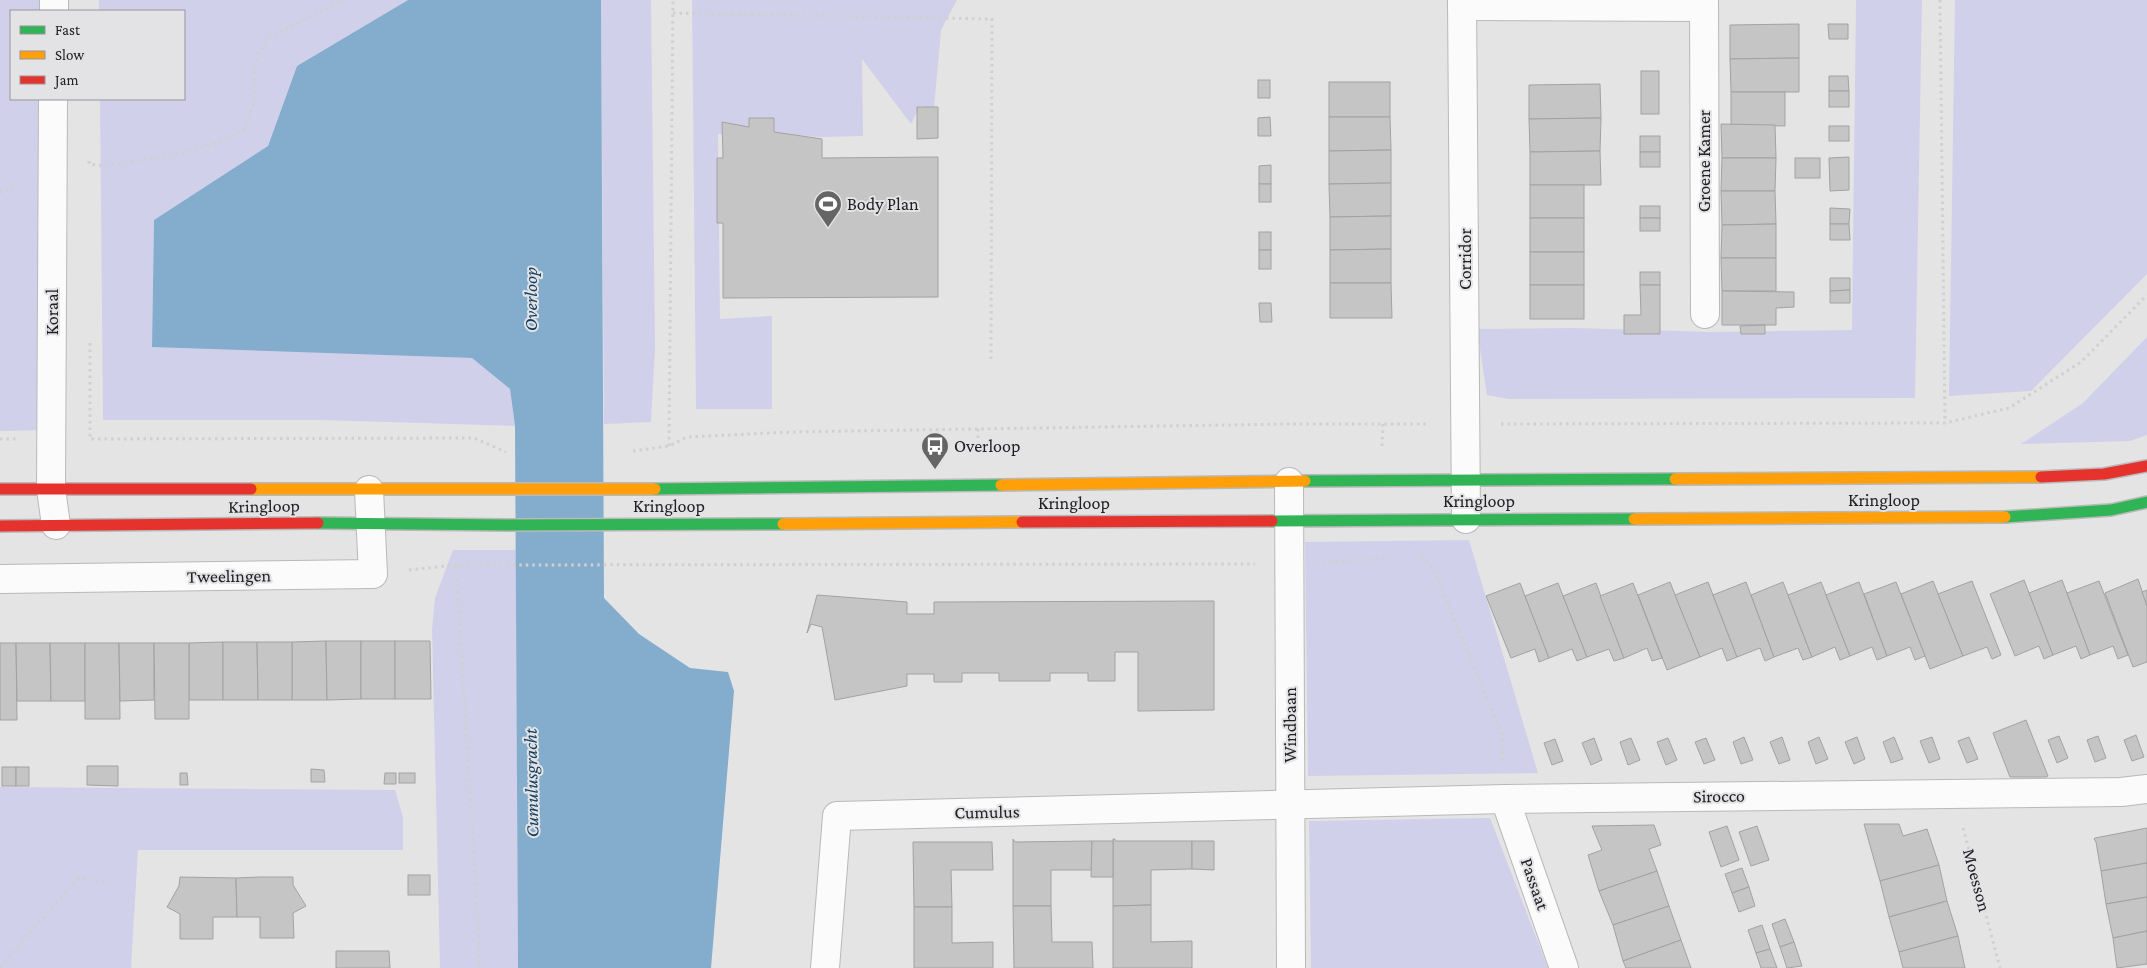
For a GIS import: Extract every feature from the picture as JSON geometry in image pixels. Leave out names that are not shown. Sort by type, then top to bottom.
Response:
[{"type":"street","name":"Groene Kamer","points":[[1462,3],[1704,4],[1705,314]]},
{"type":"street","name":"Corridor","points":[[1462,3],[1466,519]]},
{"type":"street","name":"Koraal","points":[[53,100],[51,489],[56,526]]},
{"type":"street","name":"Kringloop","points":[[0,490],[622,489],[1466,479],[2013,479],[2104,474],[2147,466]]},
{"type":"street","name":"Windbaan","points":[[1289,482],[1291,968]]},
{"type":"street","points":[[369,490],[373,574]]},
{"type":"street","name":"Kringloop","points":[[0,526],[370,522],[626,524],[1289,519],[2005,517],[2111,510],[2147,502]]},
{"type":"street","name":"Tweelingen","points":[[0,579],[373,574]]},
{"type":"street","name":"Sirocco","points":[[1291,804],[1505,799],[2121,792],[2147,789]]},
{"type":"street","name":"Passaat","points":[[1505,799],[1564,968]]},
{"type":"street","name":"Cumulus","points":[[825,968],[837,816],[1291,804]]},
{"type":"path","points":[[89,164],[105,166],[169,156],[216,143],[243,130],[254,103],[254,70],[258,53],[264,45],[270,38],[342,0]]},
{"type":"path","points":[[668,446],[673,0]]},
{"type":"path","points":[[1940,0],[1944,423]]},
{"type":"path","points":[[673,13],[992,20],[991,360]]},
{"type":"path","points":[[89,155],[90,174]]},
{"type":"path","points":[[0,193],[18,184]]},
{"type":"path","points":[[625,452],[668,446],[687,437],[790,432],[1288,424],[1944,423],[2009,408],[2081,362],[2147,295]]},
{"type":"path","points":[[90,340],[90,439],[474,438],[508,453]]},
{"type":"path","points":[[1415,557],[1423,557],[1434,570],[1502,735],[1505,799]]},
{"type":"path","points":[[373,574],[456,565],[1290,564],[1390,558]]},
{"type":"path","points":[[456,565],[479,968]]},
{"type":"path","name":"Moesson","points":[[1954,793],[2000,968]]},
{"type":"path","points":[[0,967],[78,878],[104,881]]},
{"type":"shaded area","points":[[0,0],[47,0],[46,10],[10,10],[10,100],[46,100],[44,430],[0,431]]},
{"type":"shaded area","points":[[99,0],[408,0],[297,66],[268,146],[154,220],[152,346],[472,358],[510,389],[515,426],[322,420],[103,420],[100,100],[185,100],[185,10],[99,10]]},
{"type":"shaded area","points":[[601,0],[651,0],[655,348],[651,422],[604,424]]},
{"type":"shaded area","points":[[692,0],[957,0],[941,30],[934,108],[920,106],[911,124],[862,59],[863,136],[825,137],[718,134],[720,319],[772,316],[772,409],[696,409]]},
{"type":"shaded area","points":[[1856,0],[1922,0],[1915,398],[1509,399],[1487,395],[1477,329],[1575,328],[1713,332],[1852,330]]},
{"type":"shaded area","points":[[1955,0],[2147,0],[2147,274],[2031,391],[1949,396]]},
{"type":"shaded area","points":[[2147,337],[2147,435],[2130,441],[2021,444],[2083,403]]},
{"type":"shaded area","points":[[1469,540],[1538,773],[1308,776],[1305,542]]},
{"type":"shaded area","points":[[453,550],[516,550],[518,968],[440,968],[432,629],[435,598]]},
{"type":"shaded area","points":[[0,787],[395,790],[403,817],[403,850],[138,850],[131,968],[0,968]]},
{"type":"shaded area","points":[[1490,818],[1548,968],[1311,968],[1309,821]]},
{"type":"water","name":"Cumulusgracht","points":[[408,0],[601,0],[604,598],[639,634],[690,668],[728,672],[734,691],[711,968],[518,968],[515,426],[510,389],[472,358],[152,347],[154,220],[268,146],[297,66]]},
{"type":"building","points":[[1799,24],[1799,58],[1730,59],[1730,25]]},
{"type":"building","points":[[1828,24],[1848,24],[1848,39],[1829,39]]},
{"type":"building","points":[[1799,58],[1799,92],[1731,92],[1730,59]]},
{"type":"building","points":[[1641,71],[1659,71],[1659,114],[1641,114]]},
{"type":"building","points":[[1829,76],[1848,76],[1849,91],[1829,91]]},
{"type":"building","points":[[1258,80],[1270,80],[1270,98],[1258,98]]},
{"type":"building","points":[[1329,82],[1390,82],[1390,117],[1329,117]]},
{"type":"building","points":[[1600,84],[1601,118],[1529,119],[1529,85]]},
{"type":"building","points":[[1829,91],[1849,91],[1849,107],[1829,107]]},
{"type":"building","points":[[1731,92],[1785,92],[1785,126],[1731,125]]},
{"type":"building","points":[[917,107],[938,107],[938,138],[917,139]]},
{"type":"building","points":[[1270,117],[1271,136],[1258,136],[1258,118]]},
{"type":"building","points":[[1329,117],[1390,117],[1391,150],[1329,151]]},
{"type":"building","points":[[749,118],[774,118],[774,132],[822,139],[822,158],[938,157],[938,297],[723,298],[723,223],[717,223],[717,158],[723,158],[722,122],[749,127]]},
{"type":"building","points":[[1601,118],[1600,151],[1530,152],[1529,119]]},
{"type":"building","points":[[1721,124],[1775,125],[1776,158],[1722,158]]},
{"type":"building","points":[[1829,126],[1849,126],[1849,141],[1829,141]]},
{"type":"building","points":[[1640,136],[1660,136],[1660,152],[1640,152]]},
{"type":"building","points":[[1391,150],[1391,183],[1329,184],[1329,151]]},
{"type":"building","points":[[1600,151],[1601,185],[1530,185],[1530,152]]},
{"type":"building","points":[[1640,152],[1660,152],[1660,167],[1640,167]]},
{"type":"building","points":[[1849,157],[1849,190],[1830,191],[1829,158]]},
{"type":"building","points":[[1722,158],[1776,158],[1775,191],[1721,191]]},
{"type":"building","points":[[1795,158],[1820,158],[1820,178],[1795,178]]},
{"type":"building","points":[[1271,165],[1271,184],[1259,184],[1259,166]]},
{"type":"building","points":[[1391,183],[1391,216],[1330,217],[1329,184]]},
{"type":"building","points":[[1259,184],[1271,184],[1271,202],[1259,202]]},
{"type":"building","points":[[1530,185],[1584,185],[1584,218],[1530,218]]},
{"type":"building","points":[[1721,191],[1775,191],[1776,224],[1722,225]]},
{"type":"building","points":[[1640,206],[1660,206],[1660,218],[1640,218]]},
{"type":"building","points":[[1830,208],[1850,209],[1849,224],[1830,224]]},
{"type":"building","points":[[1391,216],[1391,249],[1330,250],[1330,217]]},
{"type":"building","points":[[1530,218],[1584,218],[1584,252],[1530,252]]},
{"type":"building","points":[[1640,218],[1660,218],[1660,231],[1640,231]]},
{"type":"building","points":[[1776,224],[1776,258],[1721,258],[1722,225]]},
{"type":"building","points":[[1830,224],[1849,224],[1850,240],[1830,240]]},
{"type":"building","points":[[1259,232],[1271,232],[1271,250],[1259,250]]},
{"type":"building","points":[[1391,249],[1391,283],[1330,283],[1330,250]]},
{"type":"building","points":[[1259,250],[1271,250],[1271,269],[1259,269]]},
{"type":"building","points":[[1530,252],[1584,252],[1584,285],[1530,285]]},
{"type":"building","points":[[1721,258],[1776,258],[1776,291],[1722,291]]},
{"type":"building","points":[[1640,272],[1660,272],[1660,285],[1640,285]]},
{"type":"building","points":[[1830,278],[1850,278],[1850,290],[1830,291]]},
{"type":"building","points":[[1330,283],[1391,283],[1392,318],[1330,318]]},
{"type":"building","points":[[1530,285],[1584,285],[1584,319],[1530,319]]},
{"type":"building","points":[[1640,285],[1660,285],[1660,334],[1624,334],[1624,315],[1641,315]]},
{"type":"building","points":[[1850,290],[1850,303],[1830,303],[1830,291]]},
{"type":"building","points":[[1722,291],[1794,292],[1794,307],[1776,308],[1776,325],[1722,325]]},
{"type":"building","points":[[1259,303],[1271,303],[1272,322],[1260,322]]},
{"type":"building","points":[[1765,325],[1765,334],[1741,334],[1740,326]]},
{"type":"building","points":[[2138,579],[2147,606],[2147,662],[2133,667],[2105,593]]},
{"type":"building","points":[[2024,580],[2053,655],[2044,659],[2039,646],[2015,656],[1990,594]]},
{"type":"building","points":[[2062,580],[2090,655],[2081,659],[2076,646],[2053,655],[2029,593]]},
{"type":"building","points":[[1933,581],[1963,656],[1930,669],[1901,594]]},
{"type":"building","points":[[1972,581],[2001,655],[1992,659],[1987,647],[1963,656],[1938,594]]},
{"type":"building","points":[[2099,581],[2128,655],[2118,659],[2113,646],[2090,655],[2067,593]]},
{"type":"building","points":[[1670,582],[1700,657],[1667,670],[1638,595]]},
{"type":"building","points":[[1708,582],[1737,657],[1727,661],[1722,648],[1700,657],[1675,595]]},
{"type":"building","points":[[1746,582],[1774,657],[1765,661],[1760,648],[1737,657],[1713,595]]},
{"type":"building","points":[[1783,582],[1812,657],[1803,660],[1798,648],[1774,657],[1751,595]]},
{"type":"building","points":[[1821,582],[1850,656],[1840,660],[1835,647],[1812,657],[1788,595]]},
{"type":"building","points":[[1859,582],[1887,656],[1877,660],[1872,647],[1850,656],[1826,595]]},
{"type":"building","points":[[1896,582],[1925,656],[1915,660],[1910,647],[1887,656],[1864,594]]},
{"type":"building","points":[[1520,583],[1549,658],[1539,662],[1535,649],[1511,658],[1486,596]]},
{"type":"building","points":[[1558,583],[1587,657],[1577,661],[1572,649],[1549,658],[1525,596]]},
{"type":"building","points":[[1596,583],[1624,658],[1614,661],[1609,649],[1587,657],[1563,596]]},
{"type":"building","points":[[1633,583],[1662,658],[1652,661],[1647,648],[1624,658],[1600,596]]},
{"type":"building","points":[[2147,590],[2147,606],[2142,592]]},
{"type":"building","points":[[817,595],[907,602],[907,614],[934,614],[934,602],[1214,601],[1214,710],[1138,711],[1138,652],[1115,652],[1115,681],[1088,681],[1088,673],[1050,673],[1050,681],[999,681],[999,673],[962,673],[962,682],[934,682],[934,674],[907,674],[907,686],[835,700],[822,627],[811,624],[807,633]]},
{"type":"building","points":[[326,641],[327,700],[292,700],[292,642]]},
{"type":"building","points":[[326,641],[361,641],[361,699],[327,700]]},
{"type":"building","points":[[361,641],[395,641],[395,699],[361,699]]},
{"type":"building","points":[[395,641],[430,641],[431,699],[395,699]]},
{"type":"building","points":[[223,642],[223,700],[189,700],[189,643]]},
{"type":"building","points":[[223,642],[257,642],[258,700],[223,700]]},
{"type":"building","points":[[257,642],[292,642],[292,700],[258,700]]},
{"type":"building","points":[[0,643],[16,643],[17,720],[0,720]]},
{"type":"building","points":[[16,643],[50,643],[51,701],[17,701]]},
{"type":"building","points":[[50,643],[85,643],[85,701],[51,701]]},
{"type":"building","points":[[85,643],[119,643],[120,719],[85,719]]},
{"type":"building","points":[[119,643],[154,643],[154,700],[120,701]]},
{"type":"building","points":[[154,643],[189,643],[189,719],[155,719]]},
{"type":"building","points":[[2026,720],[2048,776],[2046,777],[2010,777],[1993,733]]},
{"type":"building","points":[[2136,735],[2144,757],[2132,761],[2124,740]]},
{"type":"building","points":[[2059,736],[2068,758],[2057,763],[2048,740]]},
{"type":"building","points":[[2098,736],[2106,758],[2095,762],[2087,740]]},
{"type":"building","points":[[1744,737],[1753,760],[1741,764],[1733,742]]},
{"type":"building","points":[[1782,737],[1790,760],[1779,764],[1770,742]]},
{"type":"building","points":[[1819,737],[1828,759],[1816,764],[1808,742]]},
{"type":"building","points":[[1857,737],[1865,759],[1854,764],[1845,742]]},
{"type":"building","points":[[1894,737],[1903,759],[1891,763],[1883,742]]},
{"type":"building","points":[[1932,737],[1940,759],[1929,763],[1920,741]]},
{"type":"building","points":[[1969,737],[1978,759],[1967,763],[1958,741]]},
{"type":"building","points":[[1594,738],[1602,760],[1591,765],[1582,743]]},
{"type":"building","points":[[1631,738],[1640,760],[1628,765],[1620,742]]},
{"type":"building","points":[[1668,738],[1677,760],[1666,765],[1657,742]]},
{"type":"building","points":[[1706,738],[1715,760],[1704,764],[1695,742]]},
{"type":"building","points":[[1555,739],[1563,761],[1552,765],[1544,743]]},
{"type":"building","points":[[87,766],[118,766],[118,786],[87,785]]},
{"type":"building","points":[[2,767],[16,767],[16,786],[2,786]]},
{"type":"building","points":[[16,767],[29,767],[29,786],[16,786]]},
{"type":"building","points":[[311,769],[324,770],[325,782],[311,782]]},
{"type":"building","points":[[180,773],[187,773],[188,785],[180,785]]},
{"type":"building","points":[[385,773],[396,773],[396,784],[384,784]]},
{"type":"building","points":[[399,773],[415,773],[415,783],[399,783]]},
{"type":"building","points":[[1864,824],[1899,824],[1903,836],[1927,829],[1939,865],[1880,881]]},
{"type":"building","points":[[1654,825],[1661,845],[1649,849],[1657,871],[1599,891],[1588,855],[1602,850],[1592,826]]},
{"type":"building","points":[[1727,826],[1739,860],[1721,867],[1709,832]]},
{"type":"building","points":[[1757,826],[1769,860],[1751,866],[1739,832]]},
{"type":"building","points":[[2147,828],[2147,863],[2101,871],[2095,838]]},
{"type":"building","points":[[1013,839],[1015,842],[1092,841],[1092,870],[1051,870],[1051,906],[1013,906]]},
{"type":"building","points":[[1113,839],[1115,841],[1192,841],[1192,869],[1151,870],[1151,905],[1113,906]]},
{"type":"building","points":[[1092,841],[1113,841],[1113,877],[1091,877]]},
{"type":"building","points":[[1192,841],[1214,841],[1214,870],[1192,869]]},
{"type":"building","points":[[913,842],[992,842],[993,870],[951,870],[952,907],[914,907]]},
{"type":"building","points":[[2147,863],[2147,897],[2106,904],[2101,871]]},
{"type":"building","points":[[1939,865],[1947,901],[1889,917],[1880,881]]},
{"type":"building","points":[[1742,868],[1749,887],[1732,893],[1725,874]]},
{"type":"building","points":[[1657,871],[1669,906],[1613,925],[1599,891]]},
{"type":"building","points":[[408,875],[430,875],[430,895],[408,895]]},
{"type":"building","points":[[180,877],[236,878],[237,917],[213,917],[213,939],[180,939],[180,914],[167,907],[179,886]]},
{"type":"building","points":[[293,877],[293,885],[306,906],[293,913],[294,938],[260,938],[260,917],[237,917],[236,878]]},
{"type":"building","points":[[1749,887],[1755,906],[1739,912],[1732,893]]},
{"type":"building","points":[[2147,897],[2147,931],[2113,938],[2106,904]]},
{"type":"building","points":[[1947,901],[1958,936],[1899,952],[1889,917]]},
{"type":"building","points":[[1151,905],[1151,942],[1192,941],[1192,968],[1113,968],[1113,906]]},
{"type":"building","points":[[1013,906],[1051,906],[1052,942],[1092,942],[1093,968],[1014,968]]},
{"type":"building","points":[[1669,906],[1681,940],[1623,961],[1613,925]]},
{"type":"building","points":[[914,907],[952,907],[952,943],[993,942],[993,968],[914,968]]},
{"type":"building","points":[[1785,919],[1794,942],[1780,947],[1772,924]]},
{"type":"building","points":[[1762,925],[1770,949],[1756,953],[1748,930]]},
{"type":"building","points":[[2147,931],[2147,964],[2117,968],[2113,938]]},
{"type":"building","points":[[1958,936],[1965,968],[1903,968],[1899,952]]},
{"type":"building","points":[[1681,940],[1691,968],[1626,968],[1623,961]]},
{"type":"building","points":[[1794,942],[1802,966],[1787,968],[1780,947]]},
{"type":"building","points":[[1770,949],[1777,968],[1761,968],[1756,953]]},
{"type":"building","points":[[336,951],[389,951],[390,968],[336,968]]},
{"type":"traffic: fast","points":[[1305,481],[1675,479]]},
{"type":"traffic: fast","points":[[655,489],[1001,485]]},
{"type":"traffic: fast","points":[[2005,517],[2111,510],[2147,502]]},
{"type":"traffic: fast","points":[[1272,521],[1634,519]]},
{"type":"traffic: fast","points":[[318,523],[507,525],[783,524]]},
{"type":"traffic: slow","points":[[1675,479],[2041,477]]},
{"type":"traffic: slow","points":[[1001,485],[1305,481]]},
{"type":"traffic: slow","points":[[251,489],[655,489]]},
{"type":"traffic: slow","points":[[1634,519],[2005,517]]},
{"type":"traffic: slow","points":[[783,524],[1022,522]]},
{"type":"traffic: jam","points":[[2041,477],[2104,474],[2147,466]]},
{"type":"traffic: jam","points":[[0,489],[251,489]]},
{"type":"traffic: jam","points":[[1022,522],[1272,521]]},
{"type":"traffic: jam","points":[[0,526],[318,523]]},
{"type":"place","name":"Body Plan","points":[[828,228]]},
{"type":"place","name":"Overloop","points":[[935,470]]}]
